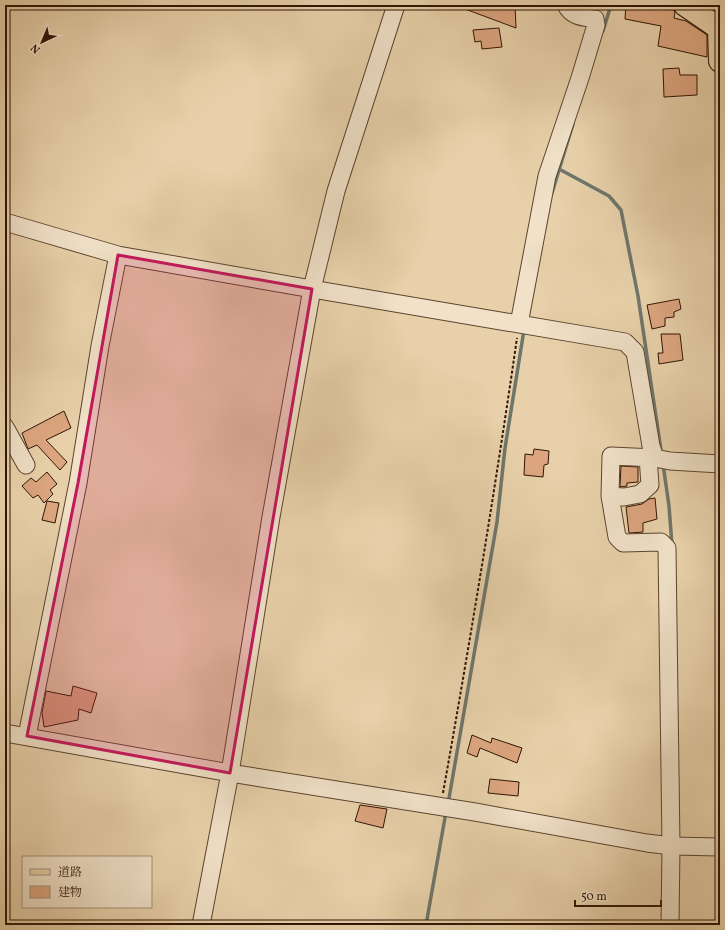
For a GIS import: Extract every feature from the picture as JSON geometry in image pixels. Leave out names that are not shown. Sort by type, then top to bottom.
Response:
[{"type":"main road","points":[[685,5],[720,29],[720,61]]},
{"type":"street","points":[[201,925],[230,773],[271,517],[312,289],[336,191],[396,5]]},
{"type":"street","points":[[519,324],[547,176],[596,25],[595,19],[575,15],[566,5]]},
{"type":"street","points":[[5,222],[118,255],[625,342],[635,352],[651,446],[650,485],[640,494],[624,497],[610,496]]},
{"type":"street","points":[[27,736],[78,483],[100,346],[118,255]]},
{"type":"street","points":[[5,427],[26,465]]},
{"type":"street","points":[[670,925],[671,846],[667,548],[661,542],[623,543],[617,537],[610,496],[611,456],[720,464]]},
{"type":"street","points":[[5,733],[230,773],[440,806],[671,846],[720,847]]},
{"type":"path","points":[[440,806],[460,696],[497,471],[519,324]]},
{"type":"highlighted area","points":[[118,255],[312,289],[230,773],[27,736],[78,483]]},
{"type":"building","points":[[515,5],[516,28],[457,6]]},
{"type":"building","points":[[626,5],[658,5],[658,8],[674,10],[674,18],[686,21],[707,35],[707,57],[658,46],[661,26],[625,19]]},
{"type":"building","points":[[499,28],[502,47],[482,49],[481,41],[475,42],[473,30]]},
{"type":"building","points":[[679,68],[680,75],[697,75],[697,95],[664,97],[663,69]]},
{"type":"building","points":[[679,299],[681,309],[674,312],[674,317],[665,318],[665,326],[652,329],[647,305]]},
{"type":"building","points":[[661,334],[680,334],[683,360],[659,364],[658,353],[663,353]]},
{"type":"building","points":[[64,411],[71,428],[46,440],[67,462],[60,470],[37,445],[28,449],[22,433]]},
{"type":"building","points":[[534,449],[549,451],[548,464],[544,465],[543,477],[524,475],[525,454],[533,455]]},
{"type":"building","points":[[621,466],[638,467],[638,482],[627,483],[627,486],[620,487]]},
{"type":"building","points":[[47,472],[57,484],[50,490],[53,494],[44,503],[38,495],[33,498],[22,486],[31,478],[36,482]]},
{"type":"building","points":[[655,498],[657,519],[643,523],[643,532],[629,533],[626,507],[642,504],[649,499]]},
{"type":"building","points":[[47,501],[59,503],[55,523],[42,520]]},
{"type":"building","points":[[73,686],[97,693],[91,713],[79,709],[78,720],[44,727],[42,713],[46,691],[71,696]]},
{"type":"building","points":[[472,735],[491,743],[492,738],[522,748],[517,763],[480,748],[477,757],[467,753]]},
{"type":"building","points":[[490,779],[519,782],[518,796],[488,793]]},
{"type":"building","points":[[360,805],[387,809],[383,828],[355,821]]},
{"type":"waterway","points":[[603,31],[611,5]]},
{"type":"waterway","points":[[552,193],[573,124]]},
{"type":"waterway","points":[[559,169],[609,196],[621,210],[638,296],[661,450]]},
{"type":"waterway","points":[[448,804],[497,522],[505,448],[524,330]]},
{"type":"waterway","points":[[663,464],[669,506],[672,545]]},
{"type":"waterway","points":[[426,925],[446,812]]}]
